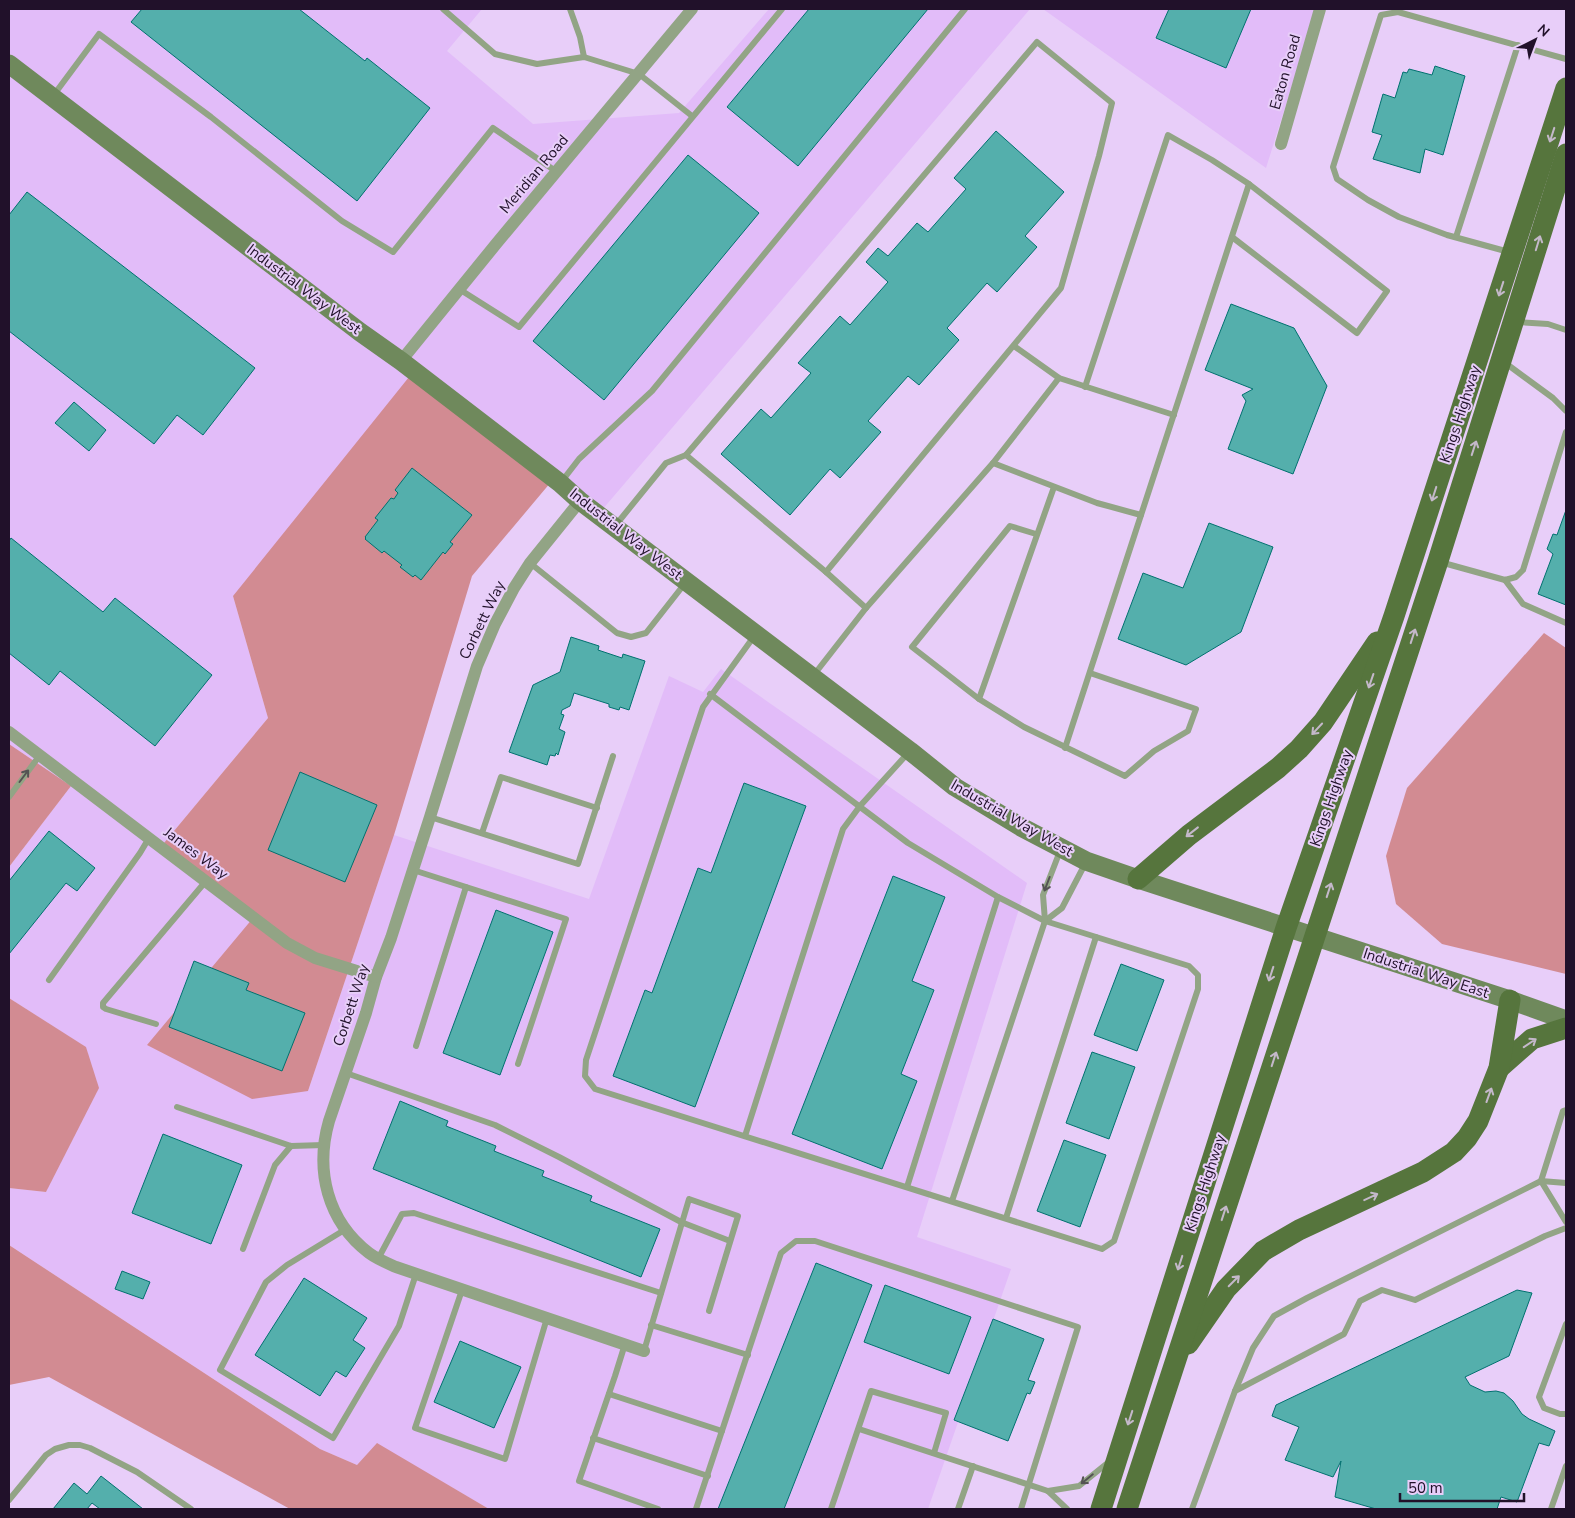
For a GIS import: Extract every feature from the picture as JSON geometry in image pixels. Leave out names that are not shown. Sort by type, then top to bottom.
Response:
[{"type":"main road","name":"Kings Highway","points":[[1101,1509],[1286,928],[1394,616],[1566,88]]},
{"type":"main road","name":"Kings Highway","points":[[1127,1509],[1438,561],[1513,322],[1558,190],[1566,154]]},
{"type":"main road","points":[[1138,879],[1189,835],[1278,768],[1299,749],[1323,722],[1394,616]]},
{"type":"main road","points":[[1175,1363],[1226,1289],[1263,1251],[1299,1230],[1424,1172],[1454,1152],[1467,1138],[1478,1121],[1499,1068],[1510,1000]]},
{"type":"main road","points":[[1499,1068],[1532,1039],[1566,1028]]},
{"type":"street","name":"Meridian Road","points":[[401,361],[692,9]]},
{"type":"street","name":"Eaton Road","points":[[1281,144],[1320,9]]},
{"type":"street","name":"Industrial Way West","points":[[9,64],[360,332],[401,361],[560,483],[580,501],[955,787],[1021,827],[1086,861],[1286,928]]},
{"type":"street","name":"Corbett Way","points":[[580,501],[530,563],[514,588],[495,624],[477,666],[391,938],[376,977],[329,1121],[324,1145],[323,1173],[327,1192],[335,1211],[346,1229],[354,1240],[378,1259],[462,1290],[644,1351]]},
{"type":"street","name":"James Way","points":[[9,732],[287,943],[315,958],[376,977]]},
{"type":"street","name":"Industrial Way East","points":[[1286,928],[1510,1000],[1566,1020]]},
{"type":"lane","points":[[444,9],[495,54],[537,64],[584,57],[639,74],[692,116]]},
{"type":"lane","points":[[570,9],[580,37],[584,57]]},
{"type":"lane","points":[[459,289],[520,327],[782,9]]},
{"type":"lane","points":[[560,483],[579,460],[652,391],[965,9]]},
{"type":"lane","points":[[1513,253],[1456,238],[1399,217],[1368,200],[1337,178],[1333,167],[1381,15],[1398,12],[1566,59]]},
{"type":"lane","points":[[52,97],[99,34],[210,117],[342,221],[393,252],[493,128],[556,172]]},
{"type":"lane","points":[[614,527],[666,463],[686,455],[1037,42],[1112,103],[1099,156],[1061,288],[826,572]]},
{"type":"lane","points":[[1456,238],[1518,45]]},
{"type":"lane","points":[[1085,387],[1168,136],[1212,160],[1249,184],[1387,291],[1357,333],[1232,237]]},
{"type":"lane","points":[[1066,748],[1249,184]]},
{"type":"lane","points":[[1513,322],[1548,324],[1566,330]]},
{"type":"lane","points":[[1014,346],[1059,378],[1174,415]]},
{"type":"lane","points":[[1501,360],[1566,410]]},
{"type":"lane","points":[[812,677],[866,608],[993,463],[1059,378]]},
{"type":"lane","points":[[1438,561],[1505,580],[1516,578],[1523,570],[1566,432]]},
{"type":"lane","points":[[686,455],[826,572],[866,608]]},
{"type":"lane","points":[[993,463],[1097,503],[1141,515]]},
{"type":"lane","points":[[979,699],[1054,487]]},
{"type":"lane","points":[[1036,534],[1010,526],[912,647],[979,699],[1024,727],[1125,776],[1154,751],[1188,731],[1196,709],[1090,673]]},
{"type":"lane","points":[[530,563],[617,633],[631,637],[646,633],[686,581]]},
{"type":"lane","points":[[1505,580],[1523,604],[1566,623]]},
{"type":"lane","points":[[710,694],[908,843],[998,897],[1045,921],[1189,966],[1198,975],[1198,989],[1114,1241],[1102,1249],[595,1089],[585,1076],[586,1060],[703,706],[710,694],[756,634]]},
{"type":"lane","points":[[745,1136],[843,829],[860,806],[910,751]]},
{"type":"lane","points":[[9,797],[40,755]]},
{"type":"lane","points":[[430,817],[578,864],[613,756]]},
{"type":"lane","points":[[482,833],[501,777],[597,808]]},
{"type":"lane","points":[[49,980],[149,838]]},
{"type":"lane","points":[[952,1201],[1045,921],[1043,895],[1061,848]]},
{"type":"lane","points":[[1045,921],[1062,908],[1086,861]]},
{"type":"lane","points":[[413,870],[566,919],[518,1064]]},
{"type":"lane","points":[[156,1024],[106,1009],[103,1007],[103,1003],[206,881]]},
{"type":"lane","points":[[416,1046],[466,887]]},
{"type":"lane","points":[[907,1187],[998,897]]},
{"type":"lane","points":[[1006,1218],[1096,937]]},
{"type":"lane","points":[[346,1073],[495,1125],[682,1222],[730,1240]]},
{"type":"lane","points":[[177,1107],[291,1146],[324,1145]]},
{"type":"lane","points":[[1566,1110],[1563,1111],[1541,1181],[1566,1222]]},
{"type":"lane","points":[[243,1249],[275,1165],[291,1146]]},
{"type":"lane","points":[[1192,1509],[1252,1348],[1274,1316],[1541,1181],[1566,1183]]},
{"type":"lane","points":[[644,1351],[689,1199],[738,1216],[708,1311]]},
{"type":"lane","points":[[378,1259],[402,1214],[414,1213],[661,1293]]},
{"type":"lane","points":[[1235,1391],[1344,1334],[1360,1301],[1382,1290],[1415,1300],[1545,1236],[1566,1228]]},
{"type":"lane","points":[[346,1229],[287,1265],[266,1282],[220,1370],[333,1438],[399,1326],[416,1274]]},
{"type":"lane","points":[[696,1509],[781,1252],[796,1241],[815,1241],[1078,1327],[1021,1509]]},
{"type":"lane","points":[[462,1290],[415,1428],[505,1459],[547,1318]]},
{"type":"lane","points":[[1566,1324],[1539,1397],[1544,1408],[1560,1414],[1566,1414]]},
{"type":"lane","points":[[651,1325],[748,1355]]},
{"type":"lane","points":[[625,1344],[579,1480],[658,1509]]},
{"type":"lane","points":[[830,1509],[871,1391],[946,1413],[934,1453]]},
{"type":"lane","points":[[609,1394],[722,1431]]},
{"type":"lane","points":[[859,1428],[1048,1491],[1067,1509]]},
{"type":"lane","points":[[593,1438],[708,1476]]},
{"type":"lane","points":[[9,1500],[46,1455],[55,1449],[68,1445],[80,1445],[90,1448],[137,1472],[191,1509]]},
{"type":"lane","points":[[1048,1491],[1079,1486],[1119,1453]]},
{"type":"lane","points":[[958,1509],[973,1466]]},
{"type":"lane","points":[[1551,1509],[1566,1466]]},
{"type":"shaded area","points":[[9,9],[482,9],[447,51],[533,124],[679,113],[769,9],[1030,9],[596,517],[536,470],[233,596],[268,718],[159,849],[253,918],[308,1091],[394,835],[589,899],[669,676],[703,692],[721,669],[1027,883],[917,1237],[1011,1269],[928,1509],[489,1509],[377,1444],[357,1465],[320,1449],[9,1245],[9,1188],[46,1192],[85,1047],[9,998],[9,867],[71,786],[9,744]]},
{"type":"shaded area","points":[[1043,9],[1316,9],[1266,168]]},
{"type":"shaded area","points":[[409,377],[551,482],[472,576],[394,835],[308,1091],[252,1099],[147,1045],[253,918],[159,849],[268,718],[233,596]]},
{"type":"shaded area","points":[[1544,633],[1566,648],[1566,974],[1442,944],[1396,904],[1386,856],[1407,788]]},
{"type":"shaded area","points":[[9,744],[71,786],[9,867]]},
{"type":"shaded area","points":[[9,998],[86,1047],[99,1088],[46,1192],[9,1188]]},
{"type":"shaded area","points":[[9,1245],[320,1449],[357,1465],[377,1443],[489,1509],[290,1509],[49,1377],[9,1385]]},
{"type":"building","points":[[142,9],[299,9],[365,61],[367,58],[430,108],[357,201],[131,22]]},
{"type":"building","points":[[809,9],[928,9],[798,166],[727,107]]},
{"type":"building","points":[[1169,9],[1251,9],[1226,68],[1156,38]]},
{"type":"building","points":[[1435,66],[1465,76],[1443,155],[1425,149],[1420,173],[1373,159],[1382,135],[1372,132],[1383,94],[1395,98],[1403,72],[1407,73],[1409,69],[1432,75]]},
{"type":"building","points":[[996,131],[1064,192],[1025,236],[1037,247],[997,292],[987,283],[947,328],[959,340],[919,385],[908,376],[868,421],[881,432],[840,478],[830,469],[790,515],[721,454],[761,409],[771,418],[811,373],[798,363],[840,316],[850,325],[888,282],[866,262],[878,248],[888,256],[917,223],[928,232],[966,189],[954,178]]},
{"type":"building","points":[[688,155],[759,213],[604,400],[533,341]]},
{"type":"building","points":[[27,192],[255,368],[203,435],[177,415],[154,444],[9,331],[9,215]]},
{"type":"building","points":[[1231,304],[1294,328],[1327,386],[1293,474],[1228,449],[1246,401],[1242,395],[1253,389],[1205,370]]},
{"type":"building","points":[[74,402],[106,430],[89,451],[55,423]]},
{"type":"building","points":[[412,468],[472,515],[450,542],[453,544],[445,554],[443,552],[421,580],[415,575],[413,577],[400,567],[402,565],[384,551],[382,553],[365,539],[378,520],[375,518],[391,498],[394,499],[398,493],[395,490]]},
{"type":"building","points":[[1566,510],[1566,605],[1538,594],[1553,554],[1547,549],[1553,534],[1557,535]]},
{"type":"building","points":[[1209,523],[1273,547],[1241,632],[1186,665],[1118,639],[1143,573],[1183,588]]},
{"type":"building","points":[[11,538],[103,612],[115,598],[212,675],[155,746],[60,671],[49,685],[9,653],[9,541]]},
{"type":"building","points":[[571,637],[599,646],[598,650],[622,658],[623,654],[645,661],[629,710],[620,707],[619,710],[609,707],[609,704],[574,693],[570,706],[562,710],[561,714],[564,715],[559,729],[565,732],[558,755],[556,753],[555,756],[550,755],[547,765],[509,752],[533,685],[560,672]]},
{"type":"building","points":[[300,772],[377,805],[345,882],[268,850]]},
{"type":"building","points":[[744,783],[806,806],[695,1107],[613,1076],[645,990],[652,993],[698,868],[711,873]]},
{"type":"building","points":[[49,831],[95,868],[77,891],[66,883],[9,954],[9,881]]},
{"type":"building","points":[[893,876],[945,897],[912,981],[934,990],[901,1074],[917,1081],[882,1169],[792,1134]]},
{"type":"building","points":[[496,910],[553,932],[500,1075],[443,1053]]},
{"type":"building","points":[[194,961],[249,983],[246,990],[305,1013],[282,1071],[169,1027]]},
{"type":"building","points":[[1121,964],[1164,980],[1137,1051],[1094,1035]]},
{"type":"building","points":[[1092,1052],[1135,1067],[1109,1139],[1066,1123]]},
{"type":"building","points":[[400,1101],[448,1121],[446,1126],[496,1146],[494,1151],[544,1171],[542,1176],[592,1196],[590,1201],[660,1229],[641,1277],[373,1169]]},
{"type":"building","points":[[163,1134],[242,1165],[211,1244],[132,1213]]},
{"type":"building","points":[[1064,1140],[1106,1155],[1080,1227],[1037,1211]]},
{"type":"building","points":[[816,1263],[872,1285],[784,1509],[718,1509]]},
{"type":"building","points":[[122,1271],[150,1282],[143,1299],[115,1289]]},
{"type":"building","points":[[304,1278],[367,1318],[353,1340],[365,1348],[346,1377],[336,1371],[320,1396],[255,1355]]},
{"type":"building","points":[[885,1285],[971,1317],[949,1374],[864,1342]]},
{"type":"building","points":[[1517,1290],[1532,1293],[1509,1356],[1465,1377],[1470,1385],[1485,1392],[1496,1391],[1504,1393],[1513,1401],[1522,1414],[1555,1431],[1549,1446],[1539,1443],[1517,1502],[1501,1497],[1497,1509],[1376,1509],[1335,1497],[1341,1461],[1333,1477],[1285,1460],[1299,1427],[1272,1416],[1276,1405]]},
{"type":"building","points":[[993,1319],[1044,1339],[1028,1380],[1035,1382],[1030,1394],[1027,1393],[1008,1441],[954,1420]]},
{"type":"building","points":[[460,1341],[521,1367],[494,1428],[434,1402]]},
{"type":"building","points":[[101,1476],[143,1509],[100,1509],[92,1503],[87,1509],[53,1509],[74,1483],[87,1494]]}]
